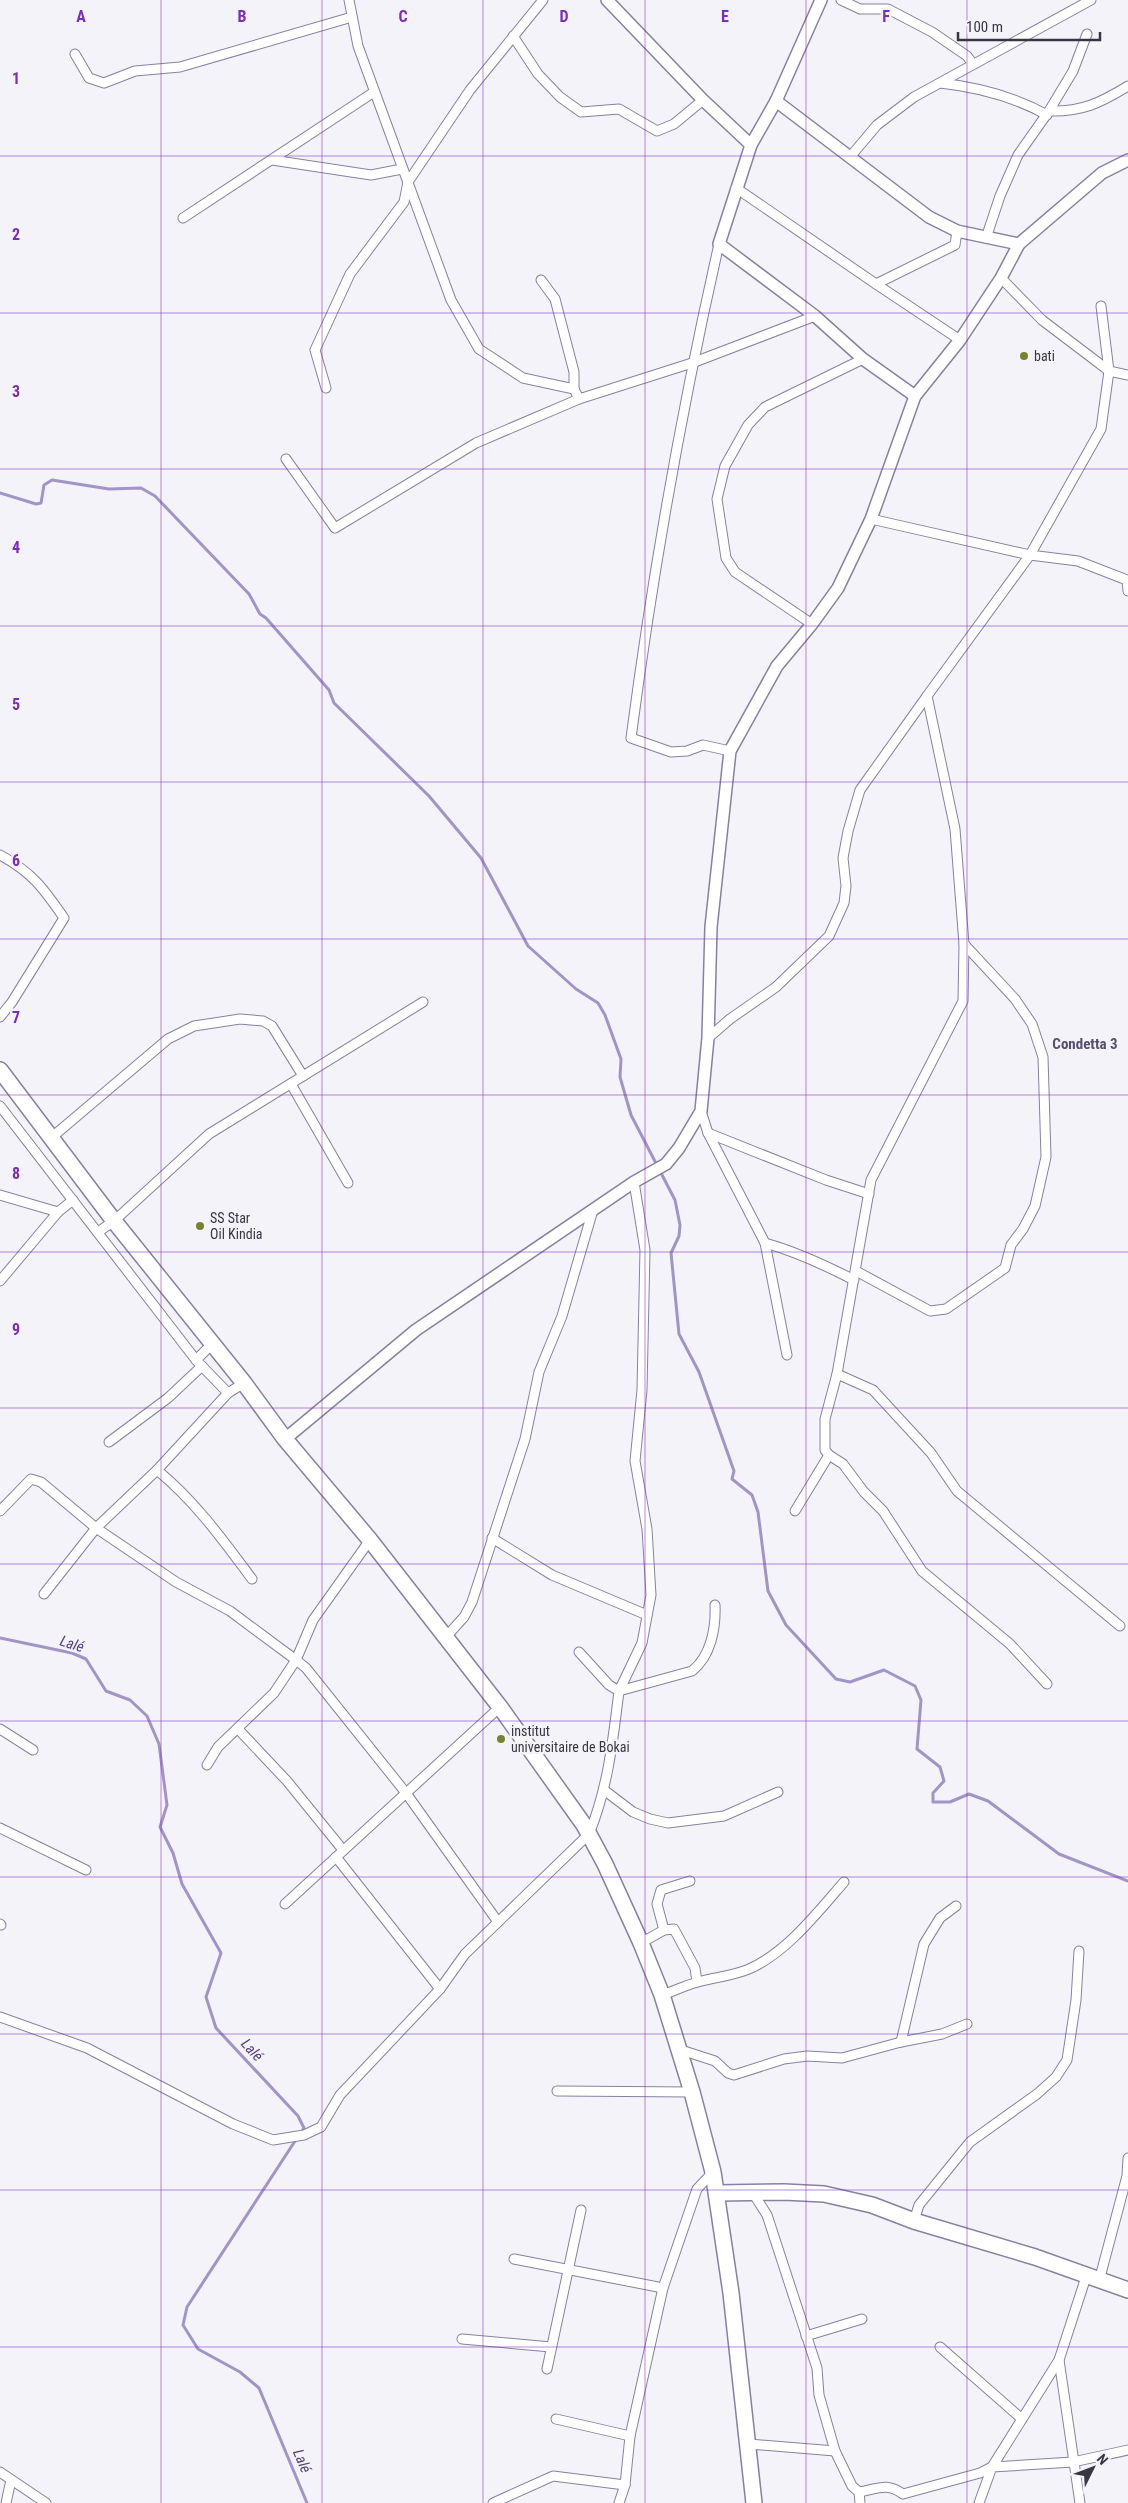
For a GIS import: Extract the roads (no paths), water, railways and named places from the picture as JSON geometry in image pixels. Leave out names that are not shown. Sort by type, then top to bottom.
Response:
[{"type":"main road","points":[[0,1070],[114,1221],[244,1383],[284,1439],[370,1540],[500,1707],[589,1834],[641,1942],[662,1995],[692,2092],[713,2172],[718,2193],[749,2444],[754,2503]]},
{"type":"main road","points":[[718,2193],[784,2192],[824,2194],[872,2205],[914,2221],[1035,2257],[1092,2279],[1128,2290]]},
{"type":"street","points":[[349,0],[358,46],[402,169],[451,300],[479,349],[523,378],[574,389]]},
{"type":"street","points":[[326,388],[315,350],[350,274],[404,202],[408,182],[470,90],[543,0]]},
{"type":"street","points":[[607,0],[703,100],[751,145]]},
{"type":"street","points":[[730,751],[703,745],[687,751],[671,752],[631,738],[647,617],[692,363],[719,244],[751,145],[776,101],[821,0]]},
{"type":"street","points":[[841,0],[860,10],[888,9],[932,32],[967,56],[973,64]]},
{"type":"street","points":[[850,157],[877,125],[914,97],[1090,0]]},
{"type":"street","points":[[75,54],[90,78],[104,83],[135,71],[180,67],[352,17]]},
{"type":"street","points":[[986,238],[1000,196],[1018,156],[1048,113],[1073,71],[1087,34]]},
{"type":"street","points":[[513,36],[538,74],[560,97],[582,112],[619,109],[657,131],[674,124],[703,100]]},
{"type":"street","points":[[940,83],[976,87],[1048,113],[1072,112],[1102,102],[1128,86]]},
{"type":"street","points":[[183,218],[374,92]]},
{"type":"street","points":[[776,101],[929,217],[957,231],[1019,244]]},
{"type":"street","points":[[272,160],[371,175],[402,169]]},
{"type":"street","points":[[787,1355],[764,1244],[708,1133],[701,1111],[708,1038],[711,927],[730,751],[777,666],[812,624],[838,588],[872,519],[915,396],[960,340],[1001,278],[1019,244],[1102,173],[1128,160]]},
{"type":"street","points":[[736,188],[960,340]]},
{"type":"street","points":[[876,284],[955,245],[957,231]]},
{"type":"street","points":[[719,244],[815,316],[863,359],[915,396]]},
{"type":"street","points":[[1001,278],[1042,320],[1109,371],[1128,375]]},
{"type":"street","points":[[541,280],[555,299],[574,372],[574,389],[579,399]]},
{"type":"street","points":[[708,1038],[730,1018],[776,987],[829,936],[844,903],[846,886],[843,858],[848,831],[860,790],[1030,555],[1040,533],[1101,428],[1109,371],[1101,306]]},
{"type":"street","points":[[286,460],[334,528],[476,443],[579,399],[692,363],[815,316]]},
{"type":"street","points":[[812,624],[735,572],[726,558],[717,499],[725,466],[748,425],[765,407],[863,359]]},
{"type":"street","points":[[872,519],[1030,555],[1078,561],[1128,580],[1128,591]]},
{"type":"street","points":[[927,696],[955,829],[964,944],[963,1001],[871,1180],[837,1374],[825,1419],[825,1450],[843,1464],[864,1492],[883,1511],[922,1571],[1010,1644],[1047,1684]]},
{"type":"street","points":[[0,854],[22,867],[41,884],[64,918],[17,994],[0,1017]]},
{"type":"street","points":[[764,1244],[815,1260],[855,1276],[930,1311],[946,1308],[1005,1268],[1011,1245],[1024,1229],[1035,1206],[1046,1157],[1043,1057],[1032,1024],[1023,1011],[964,944]]},
{"type":"street","points":[[98,1232],[114,1221],[209,1134],[423,1002]]},
{"type":"street","points":[[51,1138],[168,1038],[194,1026],[240,1019],[263,1021],[272,1026],[303,1076]]},
{"type":"street","points":[[291,1084],[348,1183]]},
{"type":"street","points":[[0,1106],[199,1363],[228,1393]]},
{"type":"street","points":[[284,1439],[416,1330],[634,1182],[666,1164],[679,1148],[701,1111]]},
{"type":"street","points":[[708,1133],[826,1180],[869,1194]]},
{"type":"street","points":[[0,2017],[87,2048],[233,2124],[273,2140],[304,2135],[321,2127],[340,2095],[440,1989],[465,1954],[589,1834],[604,1790],[619,1691],[642,1642],[651,1595],[647,1529],[635,1461],[642,1390],[645,1250],[634,1182]]},
{"type":"street","points":[[0,1195],[58,1212]]},
{"type":"street","points":[[0,1281],[58,1212],[73,1200]]},
{"type":"street","points":[[445,1638],[464,1617],[472,1602],[525,1439],[539,1372],[562,1316],[593,1210]]},
{"type":"street","points":[[109,1442],[168,1398],[199,1363],[213,1343]]},
{"type":"street","points":[[837,1374],[873,1390],[931,1453],[957,1490],[1120,1626]]},
{"type":"street","points":[[44,1594],[96,1528],[157,1470],[228,1393],[244,1383]]},
{"type":"street","points":[[795,1511],[829,1455]]},
{"type":"street","points":[[157,1470],[179,1488],[207,1519],[252,1579]]},
{"type":"street","points":[[0,1511],[31,1479],[41,1482],[96,1528],[176,1582],[230,1611],[306,1668],[406,1793],[498,1922]]},
{"type":"street","points":[[492,1538],[552,1575],[647,1615]]},
{"type":"street","points":[[207,1765],[218,1748],[274,1693],[296,1660],[314,1620],[370,1540]]},
{"type":"street","points":[[579,1652],[608,1685],[619,1691],[692,1671],[700,1664],[716,1624],[715,1605]]},
{"type":"street","points":[[285,1904],[500,1707]]},
{"type":"street","points":[[0,1729],[33,1750]]},
{"type":"street","points":[[238,1729],[287,1780],[343,1850]]},
{"type":"street","points":[[604,1790],[633,1812],[650,1819],[668,1823],[724,1816],[778,1792]]},
{"type":"street","points":[[0,1828],[86,1870]]},
{"type":"street","points":[[336,1857],[440,1989]]},
{"type":"street","points":[[664,1930],[658,1904],[661,1890],[690,1881]]},
{"type":"street","points":[[662,1995],[697,1982],[728,1976],[750,1969],[807,1925],[844,1882]]},
{"type":"street","points":[[901,2042],[924,1944],[940,1918],[956,1906]]},
{"type":"street","points":[[641,1942],[664,1930],[674,1929],[695,1968],[697,1982]]},
{"type":"street","points":[[914,2221],[919,2206],[970,2142],[1037,2094],[1056,2076],[1067,2060],[1076,2000],[1079,1951]]},
{"type":"street","points":[[678,2049],[715,2061],[728,2073],[734,2075],[784,2059],[807,2056],[842,2058],[901,2042],[942,2034],[967,2024]]},
{"type":"street","points":[[557,2091],[692,2092]]},
{"type":"street","points":[[979,2503],[992,2467],[1059,2360],[1092,2279],[1127,2176],[1128,2158]]},
{"type":"street","points":[[619,2503],[626,2485],[630,2436],[663,2288],[697,2189],[713,2172]]},
{"type":"street","points":[[753,2193],[767,2215],[817,2368],[820,2395],[835,2450],[852,2486],[859,2492],[860,2503]]},
{"type":"street","points":[[547,2370],[581,2210]]},
{"type":"street","points":[[514,2259],[663,2288]]},
{"type":"street","points":[[806,2336],[862,2319]]},
{"type":"street","points":[[462,2339],[552,2347]]},
{"type":"street","points":[[940,2347],[1022,2419]]},
{"type":"street","points":[[1059,2360],[1080,2503]]},
{"type":"street","points":[[556,2419],[630,2436]]},
{"type":"street","points":[[749,2444],[835,2450]]},
{"type":"street","points":[[859,2492],[879,2486],[894,2487],[903,2494],[980,2473],[992,2467],[1074,2462],[1128,2450]]},
{"type":"street","points":[[0,2472],[46,2503]]},
{"type":"street","points":[[493,2503],[552,2476],[626,2485]]},
{"type":"street","points":[[6,2503],[11,2480]]},
{"type":"waterway","points":[[0,493],[36,504],[41,503],[44,485],[52,480],[109,489],[141,488],[155,496],[249,594],[260,614],[266,618],[329,690],[334,703],[429,796],[481,858],[528,946],[576,989],[598,1003],[605,1015],[621,1059],[620,1077],[631,1115],[675,1200],[680,1225],[679,1236],[671,1253],[679,1334],[699,1372],[734,1471],[732,1479],[752,1495],[758,1512],[768,1591],[786,1625],[836,1679],[850,1682],[884,1670],[915,1686],[921,1700],[917,1749],[940,1767],[944,1781],[933,1793],[933,1802],[950,1802],[969,1794],[988,1801],[1059,1854],[1128,1881]]},
{"type":"waterway","name":"Lalé","points":[[0,1638],[72,1653],[86,1659],[106,1691],[130,1700],[147,1716],[159,1744],[167,1805],[160,1827],[173,1853],[182,1884],[221,1953],[206,1997],[216,2028],[298,2116],[304,2128],[301,2133]]},
{"type":"waterway","name":"Lalé","points":[[297,2138],[187,2307],[183,2325],[198,2349],[240,2372],[259,2388],[307,2503]]},
{"type":"place","name":"bati","points":[[1024,356]]},
{"type":"place","name":"SS Star Oil Kindia","points":[[200,1226]]},
{"type":"place","name":"institut universitaire de Bokai","points":[[501,1739]]},
{"type":"district","name":"Сondetta 3","points":[[1085,1044]]}]
